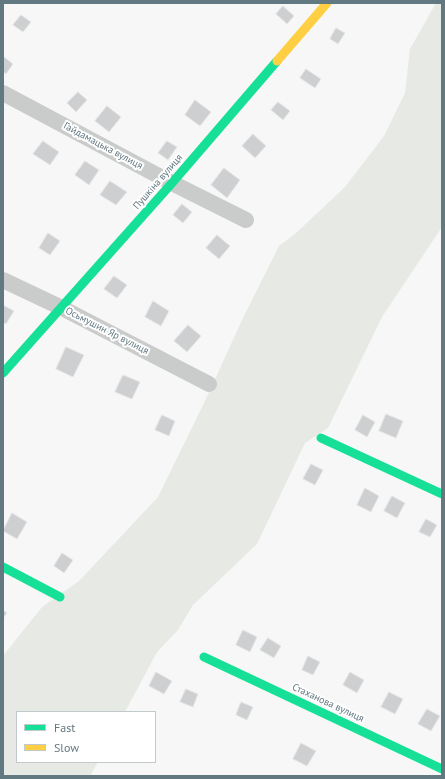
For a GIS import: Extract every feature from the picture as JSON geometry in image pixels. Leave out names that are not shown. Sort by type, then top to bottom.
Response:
[{"type":"street","name":"Пушкіна вулиця","points":[[3,372],[62,308],[172,183],[327,3]]},
{"type":"street","name":"Гайдамацька вулиця","points":[[3,94],[172,183],[246,220]]},
{"type":"street","name":"Осьмушин Яр вулиця","points":[[3,280],[62,308],[210,384]]},
{"type":"street","points":[[321,438],[442,494]]},
{"type":"street","points":[[3,567],[60,596]]},
{"type":"street","name":"Стаханова вулиця","points":[[204,657],[442,769]]},
{"type":"shaded area","points":[[436,3],[442,3],[442,227],[382,317],[328,428],[305,443],[257,544],[193,605],[178,630],[157,652],[126,711],[16,711],[16,763],[97,763],[90,776],[3,776],[3,656],[42,607],[79,581],[158,497],[279,246],[296,233],[345,187],[384,136],[405,93],[410,49]]},
{"type":"building","points":[[283,6],[294,16],[287,24],[276,14]]},
{"type":"building","points":[[21,15],[31,22],[23,32],[13,25]]},
{"type":"building","points":[[336,28],[345,33],[338,44],[330,39]]},
{"type":"building","points":[[3,56],[13,64],[6,74],[3,72]]},
{"type":"building","points":[[306,69],[321,79],[315,88],[300,78]]},
{"type":"building","points":[[78,92],[87,100],[76,112],[67,103]]},
{"type":"building","points":[[195,100],[211,112],[200,126],[185,115]]},
{"type":"building","points":[[278,102],[290,111],[283,120],[271,110]]},
{"type":"building","points":[[107,106],[121,117],[109,132],[95,121]]},
{"type":"building","points":[[253,134],[266,146],[255,158],[242,146]]},
{"type":"building","points":[[43,141],[59,152],[50,165],[33,154]]},
{"type":"building","points":[[167,141],[177,147],[168,160],[158,153]]},
{"type":"building","points":[[85,161],[99,170],[89,185],[75,175]]},
{"type":"building","points":[[224,168],[240,180],[227,198],[211,185]]},
{"type":"building","points":[[110,181],[127,192],[116,205],[100,195]]},
{"type":"building","points":[[182,204],[192,212],[183,223],[173,215]]},
{"type":"building","points":[[48,233],[60,241],[50,255],[39,248]]},
{"type":"building","points":[[217,235],[230,246],[219,259],[206,248]]},
{"type":"building","points":[[114,276],[127,285],[117,298],[104,289]]},
{"type":"building","points":[[153,301],[169,311],[161,326],[145,317]]},
{"type":"building","points":[[3,305],[14,311],[6,324],[3,322]]},
{"type":"building","points":[[188,325],[201,336],[187,352],[174,341]]},
{"type":"building","points":[[66,347],[84,355],[73,377],[56,369]]},
{"type":"building","points":[[123,375],[140,382],[132,399],[115,392]]},
{"type":"building","points":[[386,414],[403,421],[396,438],[379,431]]},
{"type":"building","points":[[162,415],[175,421],[169,436],[155,430]]},
{"type":"building","points":[[363,415],[375,422],[367,437],[355,430]]},
{"type":"building","points":[[311,464],[323,470],[315,485],[303,479]]},
{"type":"building","points":[[365,488],[379,496],[371,512],[357,505]]},
{"type":"building","points":[[392,496],[405,503],[397,518],[384,511]]},
{"type":"building","points":[[12,513],[27,522],[17,539],[3,531]]},
{"type":"building","points":[[426,519],[437,525],[430,537],[419,532]]},
{"type":"building","points":[[62,553],[73,560],[64,573],[54,566]]},
{"type":"building","points":[[3,610],[7,613],[3,618]]},
{"type":"building","points":[[243,630],[257,637],[250,652],[236,645]]},
{"type":"building","points":[[268,638],[281,646],[274,658],[260,650]]},
{"type":"building","points":[[308,656],[320,662],[313,675],[302,670]]},
{"type":"building","points":[[156,672],[172,681],[164,694],[149,686]]},
{"type":"building","points":[[350,672],[364,680],[357,693],[343,685]]},
{"type":"building","points":[[186,689],[198,694],[193,707],[180,702]]},
{"type":"building","points":[[389,692],[403,699],[395,714],[381,707]]},
{"type":"building","points":[[241,702],[253,707],[247,720],[236,715]]},
{"type":"building","points":[[427,709],[440,716],[431,731],[418,724]]},
{"type":"building","points":[[301,743],[316,751],[307,766],[293,759]]},
{"type":"traffic: fast","points":[[3,373],[172,183],[277,61]]},
{"type":"traffic: fast","points":[[321,438],[442,494]]},
{"type":"traffic: fast","points":[[3,567],[60,597]]},
{"type":"traffic: fast","points":[[204,657],[442,769]]},
{"type":"traffic: slow","points":[[277,61],[327,3]]}]
